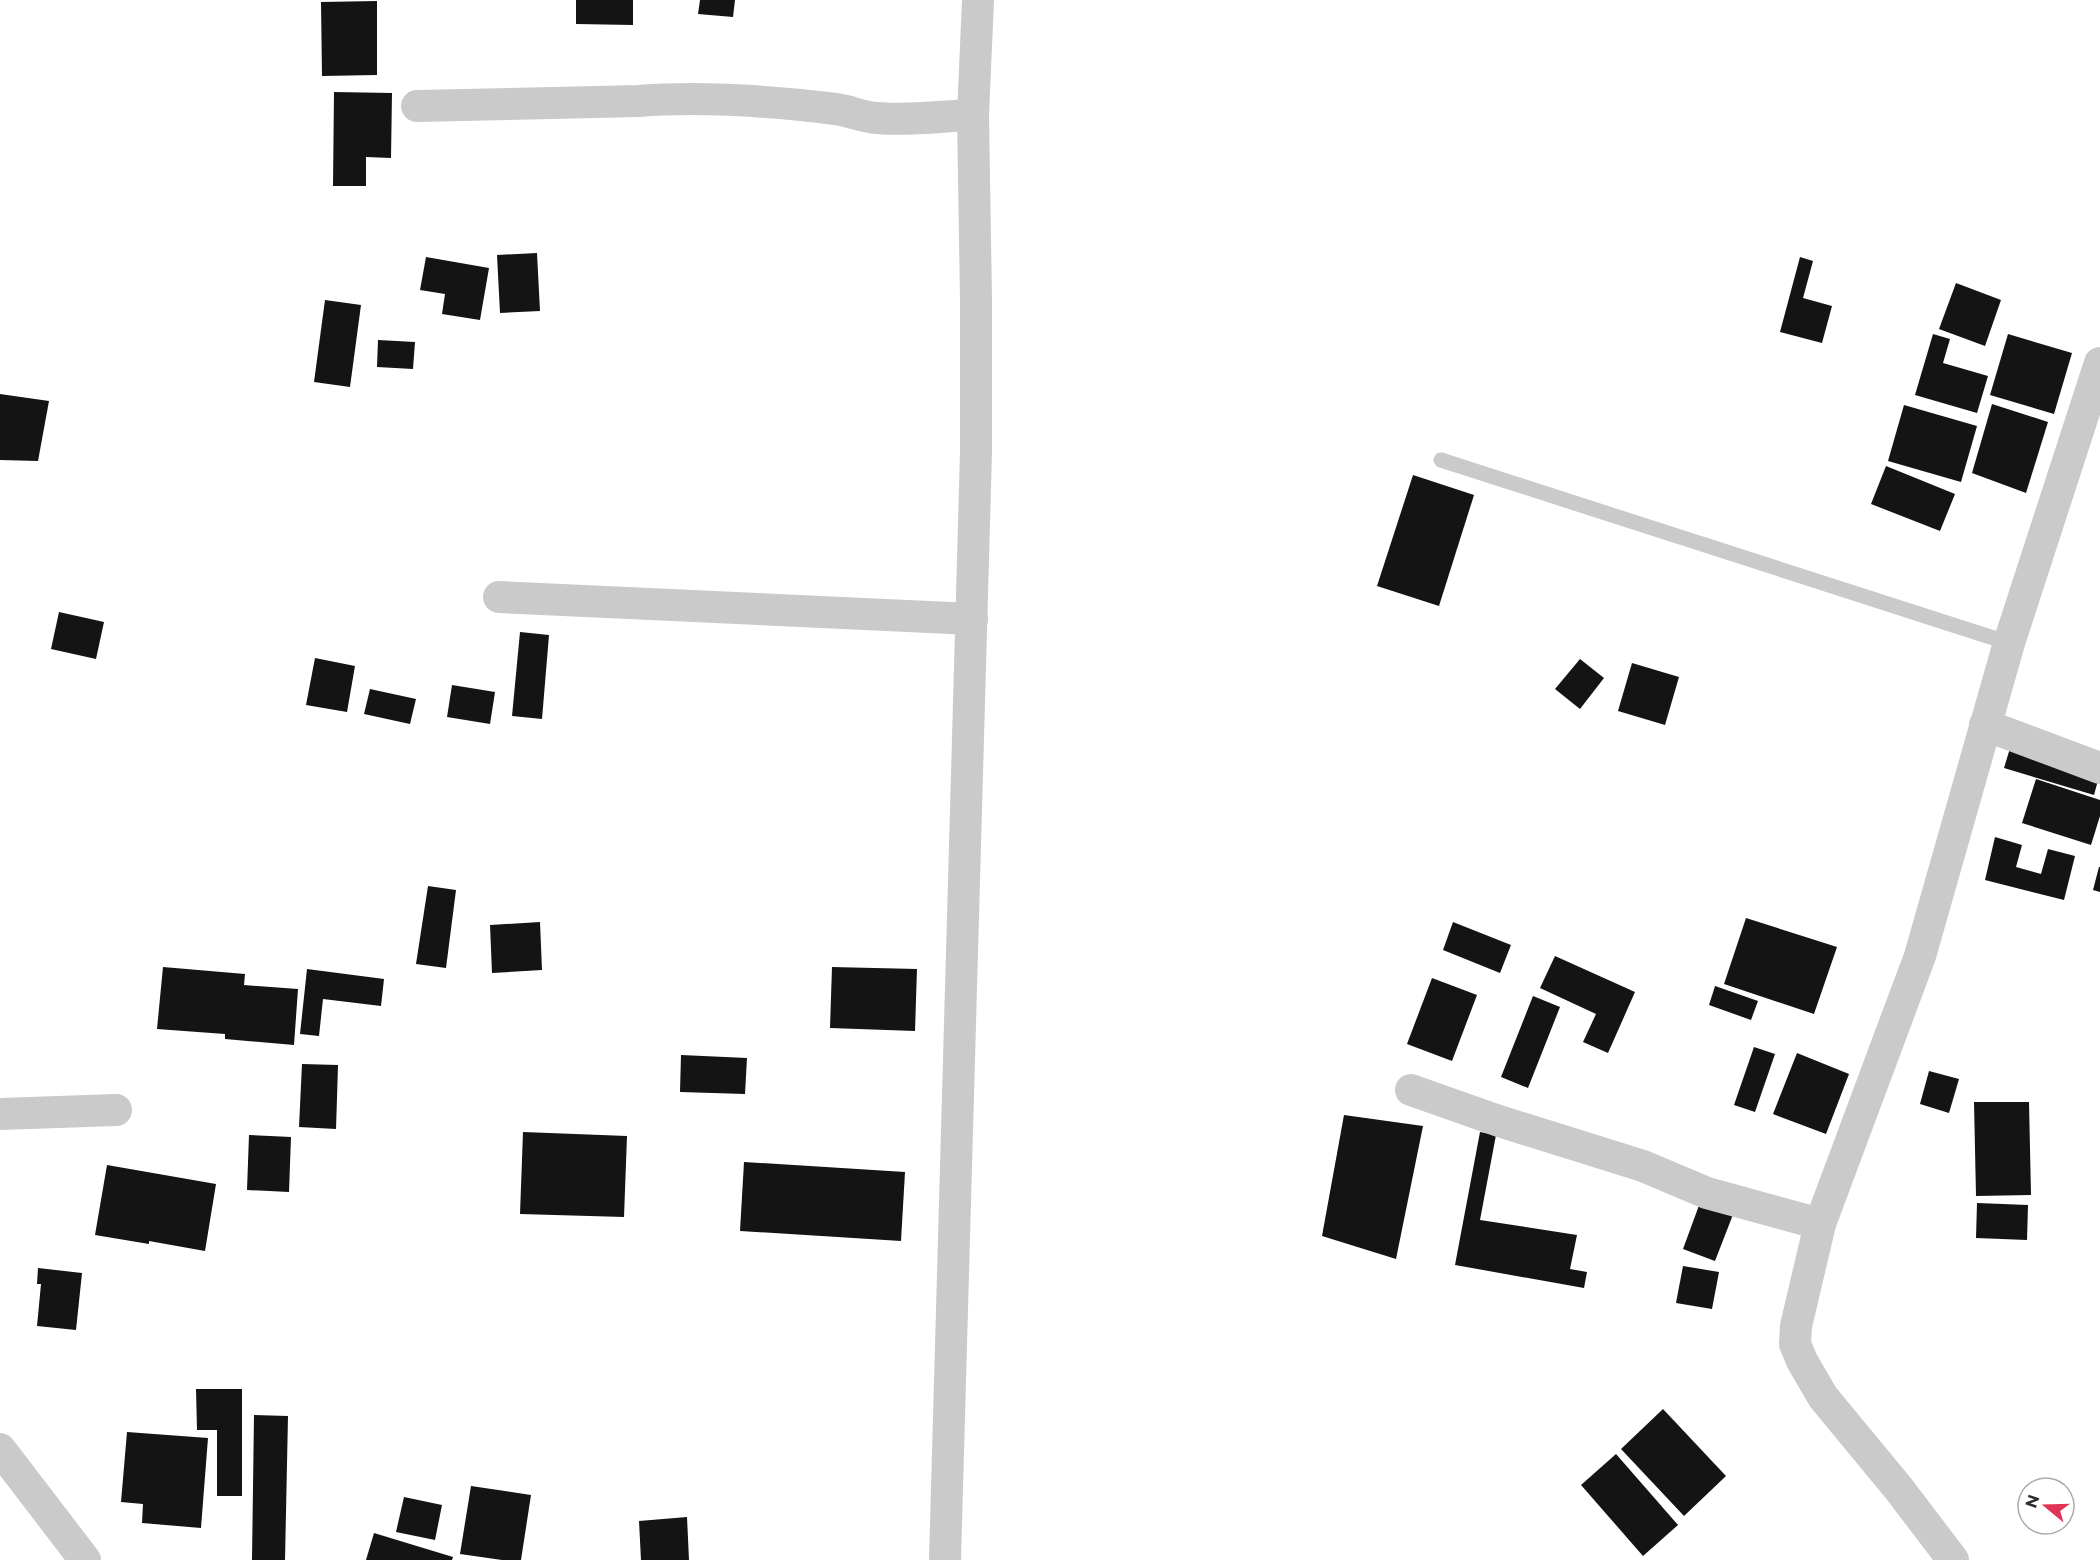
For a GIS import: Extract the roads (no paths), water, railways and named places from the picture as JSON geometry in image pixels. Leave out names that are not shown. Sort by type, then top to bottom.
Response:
[{"type":"street","points":[[945,1560],[972,619],[976,371],[974,115],[978,0]]},
{"type":"street","points":[[417,106],[718,99],[752,100],[838,110],[876,118],[974,115]]},
{"type":"street","points":[[1953,1560],[1899,1489],[1823,1397],[1798,1353],[1795,1344],[1796,1326],[1820,1224],[1920,956],[2009,643],[2100,363]]},
{"type":"street","points":[[499,597],[972,619]]},
{"type":"street","points":[[1985,725],[2100,768]]},
{"type":"street","points":[[1411,1090],[1499,1121],[1644,1166],[1707,1193],[1820,1224]]},
{"type":"street","points":[[0,1114],[116,1110]]},
{"type":"street","points":[[0,1449],[85,1560]]},
{"type":"lane","points":[[1441,460],[2009,643]]}]
